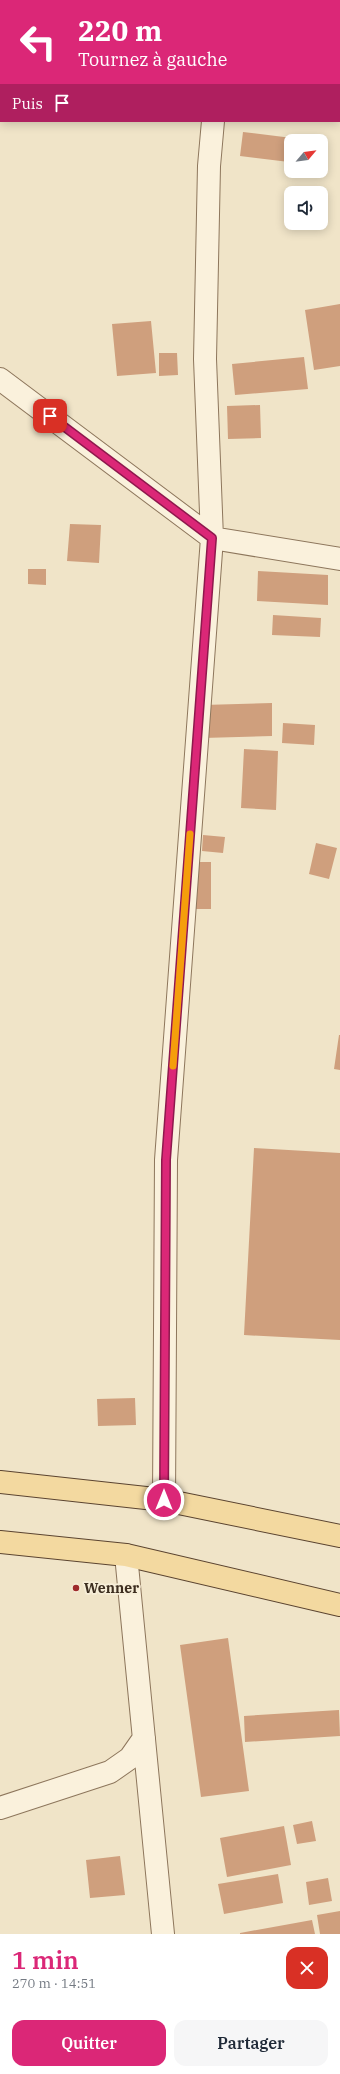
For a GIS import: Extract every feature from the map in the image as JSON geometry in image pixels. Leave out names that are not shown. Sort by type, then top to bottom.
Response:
[{"type":"main road","points":[[0,1482],[164,1500],[340,1536]]},
{"type":"main road","points":[[0,1542],[126,1555],[340,1605]]},
{"type":"street","points":[[164,1500],[166,1160],[212,538],[205,359],[209,166],[213,122]]},
{"type":"street","points":[[0,379],[212,538],[340,559]]},
{"type":"street","points":[[126,1555],[163,1934]]},
{"type":"street","points":[[0,1808],[110,1772],[130,1758],[144,1738]]},
{"type":"building","points":[[243,132],[284,137],[284,161],[240,156]]},
{"type":"building","points":[[340,304],[340,366],[314,370],[305,310]]},
{"type":"building","points":[[151,321],[156,373],[117,376],[112,324]]},
{"type":"building","points":[[159,353],[177,353],[178,375],[159,376]]},
{"type":"building","points":[[304,357],[308,389],[235,395],[232,364]]},
{"type":"building","points":[[260,405],[261,438],[228,439],[227,406]]},
{"type":"building","points":[[70,524],[101,525],[99,563],[67,561]]},
{"type":"building","points":[[28,569],[46,569],[46,585],[28,584]]},
{"type":"building","points":[[258,571],[328,575],[328,605],[257,601]]},
{"type":"building","points":[[273,615],[321,618],[320,637],[272,635]]},
{"type":"building","points":[[272,703],[272,736],[203,738],[203,705]]},
{"type":"building","points":[[283,723],[315,725],[314,745],[282,743]]},
{"type":"building","points":[[244,749],[278,751],[276,810],[241,808]]},
{"type":"building","points":[[203,835],[225,837],[223,853],[202,851]]},
{"type":"building","points":[[316,843],[337,848],[329,879],[309,874]]},
{"type":"building","points":[[194,862],[211,862],[211,909],[194,909]]},
{"type":"building","points":[[340,1035],[340,1070],[334,1069]]},
{"type":"building","points":[[254,1148],[340,1153],[340,1340],[244,1335]]},
{"type":"building","points":[[135,1398],[136,1425],[98,1426],[97,1399]]},
{"type":"building","points":[[228,1638],[249,1791],[201,1797],[180,1645]]},
{"type":"building","points":[[339,1710],[340,1736],[245,1742],[244,1716]]},
{"type":"building","points":[[312,1821],[316,1841],[297,1844],[293,1825]]},
{"type":"building","points":[[284,1826],[291,1865],[227,1877],[220,1838]]},
{"type":"building","points":[[120,1856],[125,1895],[90,1898],[86,1860]]},
{"type":"building","points":[[278,1874],[283,1903],[224,1914],[218,1884]]},
{"type":"building","points":[[328,1878],[332,1901],[309,1905],[306,1882]]},
{"type":"building","points":[[340,1911],[340,1934],[320,1934],[317,1915]]},
{"type":"building","points":[[312,1920],[315,1934],[240,1934],[240,1933]]},
{"type":"slow traffic","points":[[173,1066],[190,834]]},
{"type":"place","name":"Wenner","points":[[76,1588]]},
{"type":"route","points":[[50,416],[212,538],[166,1160],[164,1500]]}]
